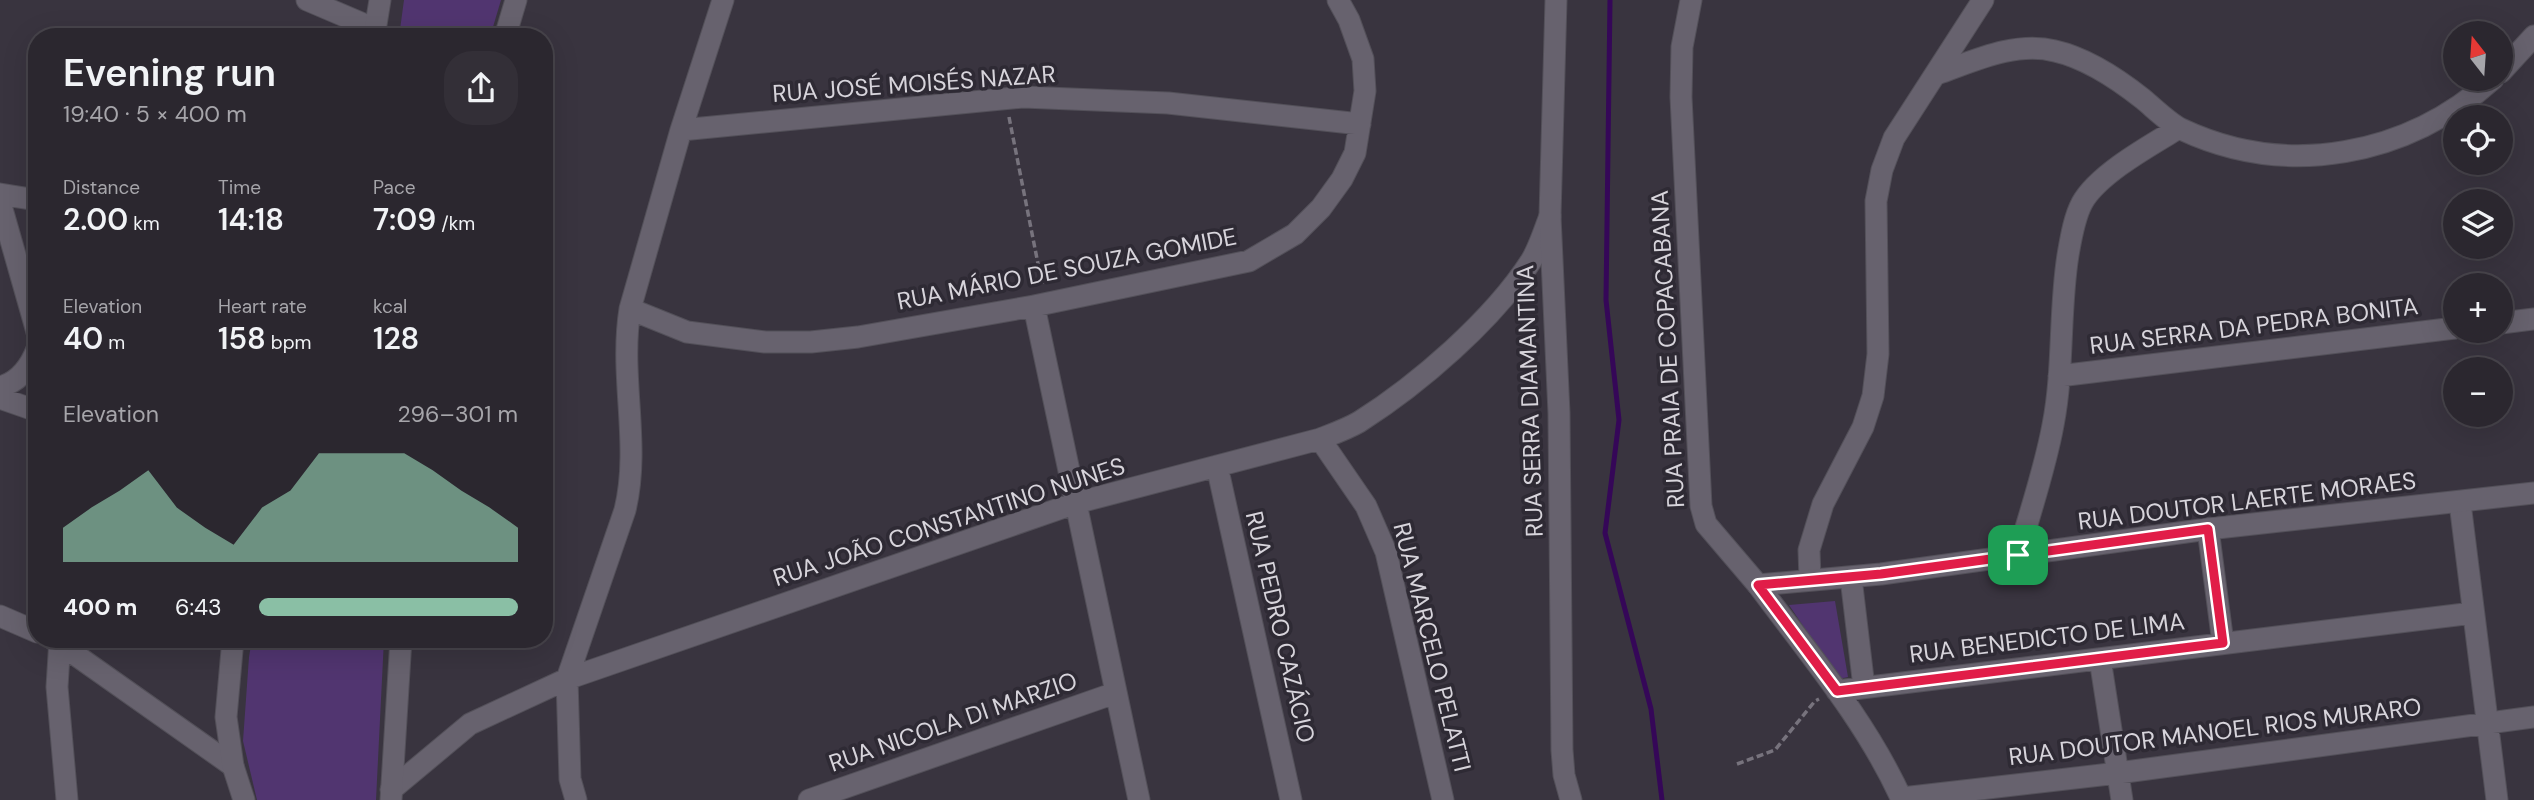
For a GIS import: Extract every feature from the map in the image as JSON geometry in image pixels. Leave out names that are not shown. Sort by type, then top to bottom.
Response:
[{"type":"street","points":[[307,0],[364,28]]},
{"type":"street","points":[[375,28],[380,0]]},
{"type":"street","points":[[508,28],[516,0]]},
{"type":"street","points":[[576,800],[570,779],[567,679],[630,489],[632,465],[625,339],[629,309],[681,130],[723,0]]},
{"type":"street","name":"RUA MÁRIO DE SOUZA GOMIDE","points":[[629,309],[687,332],[751,341],[811,342],[858,337],[1040,305],[1249,261],[1295,234],[1321,208],[1342,179],[1355,153],[1365,91],[1363,60],[1349,20],[1338,0]]},
{"type":"street","name":"RUA SERRA DIAMANTINA","points":[[1556,0],[1550,216],[1559,412],[1562,750],[1564,775],[1571,800]]},
{"type":"street","name":"RUA PRAIA DE COPACABANA","points":[[1691,0],[1682,47],[1681,97],[1701,506],[1706,524],[1758,585],[1837,691],[1874,746],[1902,799]]},
{"type":"street","points":[[1810,579],[1809,550],[1823,504],[1863,427],[1873,396],[1878,354],[1876,201],[1882,170],[1894,138],[1983,0]]},
{"type":"street","points":[[2513,59],[2534,36]]},
{"type":"street","points":[[1937,74],[2006,50],[2055,51],[2125,85],[2179,128],[2228,145],[2271,154],[2333,154],[2400,139],[2471,99],[2480,91]]},
{"type":"street","name":"RUA JOSÉ MOISÉS NAZAR","points":[[681,130],[1006,99],[1168,103],[1360,124]]},
{"type":"street","points":[[2018,555],[2053,426],[2059,376],[2063,291],[2071,237],[2082,202],[2121,165],[2179,128]]},
{"type":"street","points":[[0,194],[28,199]]},
{"type":"street","points":[[0,202],[28,300]]},
{"type":"street","name":"RUA JOÃO CONSTANTINO NUNES","points":[[391,795],[470,724],[567,679],[1076,503],[1320,439],[1357,423],[1403,390],[1460,342],[1504,298],[1532,259],[1550,216]]},
{"type":"street","points":[[1040,305],[1076,503],[1139,800]]},
{"type":"street","points":[[2513,322],[2534,319]]},
{"type":"street","name":"RUA SERRA DA PEDRA BONITA","points":[[2059,376],[2443,329]]},
{"type":"street","points":[[0,387],[21,376],[28,368]]},
{"type":"street","points":[[0,398],[28,408]]},
{"type":"street","name":"RUA MARCELO PELATTI","points":[[1320,439],[1366,506],[1386,552],[1443,800]]},
{"type":"street","name":"RUA PEDRO CAZÁCIO","points":[[1217,466],[1291,800]]},
{"type":"street","name":"RUA DOUTOR LAERTE MORAES","points":[[1758,585],[1851,578],[2208,529],[2534,493]]},
{"type":"street","points":[[2459,503],[2497,800]]},
{"type":"street","points":[[2208,529],[2223,643]]},
{"type":"street","points":[[1851,578],[1864,687]]},
{"type":"street","name":"RUA BENEDICTO DE LIMA","points":[[1837,691],[2473,613]]},
{"type":"street","points":[[0,616],[28,628]]},
{"type":"street","points":[[58,648],[57,687],[67,800]]},
{"type":"street","points":[[69,648],[233,766]]},
{"type":"street","points":[[232,648],[226,717],[233,766],[244,800]]},
{"type":"street","points":[[391,795],[400,648]]},
{"type":"street","points":[[2100,659],[2122,800]]},
{"type":"street","name":"RUA NICOLA DI MARZIO","points":[[808,800],[1115,693]]},
{"type":"street","name":"RUA DOUTOR MANOEL RIOS MURARO","points":[[1902,799],[2534,717]]},
{"type":"path","points":[[1006,99],[1040,305]]},
{"type":"path","points":[[1737,764],[1775,750],[1815,701],[1837,691]]},
{"type":"shaded area","points":[[404,0],[501,0],[493,28],[400,28]]},
{"type":"shaded area","points":[[1835,601],[1848,677],[1839,679],[1789,605]]},
{"type":"shaded area","points":[[250,648],[384,648],[376,800],[257,800],[243,741]]},
{"type":"waterway","points":[[1610,0],[1606,300],[1619,420],[1605,533],[1651,709],[1662,800]]},
{"type":"route","points":[[2208,529],[2223,643],[1837,691],[1758,585],[1851,578],[2018,555],[2208,529]]}]
